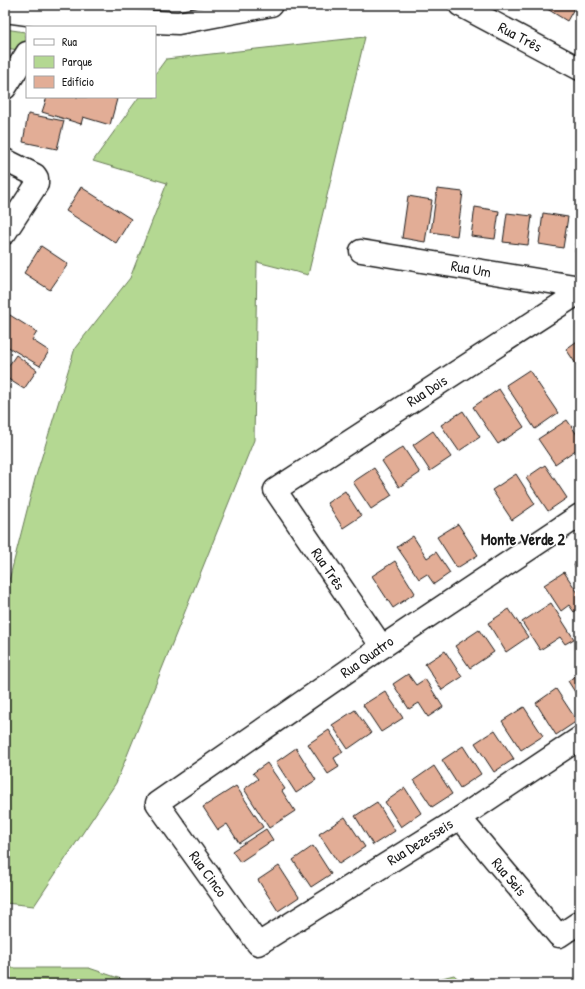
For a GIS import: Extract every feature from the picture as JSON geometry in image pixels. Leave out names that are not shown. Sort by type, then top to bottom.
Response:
[{"type":"street","points":[[5,11],[46,22],[109,13],[178,24],[271,5]]},
{"type":"street","name":"Rua Três","points":[[460,5],[580,69]]},
{"type":"street","points":[[5,88],[26,55]]},
{"type":"street","points":[[5,160],[35,175],[38,184],[5,233]]},
{"type":"street","name":"Rua Um","points":[[361,250],[580,287]]},
{"type":"street","name":"Rua Dois","points":[[275,490],[580,292]]},
{"type":"street","name":"Rua Três","points":[[275,490],[382,647]]},
{"type":"street","name":"Rua Quatro","points":[[157,804],[382,647],[580,515]]},
{"type":"street","name":"Rua Dezesseis","points":[[258,944],[460,818],[580,738]]},
{"type":"street","name":"Rua Cinco","points":[[157,804],[258,944]]},
{"type":"street","name":"Rua Seis","points":[[460,818],[559,936],[580,922]]},
{"type":"green space","points":[[5,29],[25,32],[26,41],[19,50],[5,48]]},
{"type":"green space","points":[[365,37],[308,275],[257,262],[254,440],[116,783],[34,906],[5,903],[5,596],[35,479],[75,348],[130,278],[167,183],[93,161],[138,98],[156,98],[156,73],[166,59]]},
{"type":"green space","points":[[5,968],[89,968],[136,984],[5,984]]},
{"type":"green space","points":[[454,975],[464,984],[418,984]]},
{"type":"building","points":[[545,5],[576,5],[567,21],[544,7]]},
{"type":"building","points":[[47,98],[117,99],[110,125],[83,117],[81,124],[42,112]]},
{"type":"building","points":[[28,114],[64,121],[57,149],[23,142]]},
{"type":"building","points":[[81,187],[131,219],[116,243],[66,211]]},
{"type":"building","points":[[437,189],[463,192],[457,236],[431,232]]},
{"type":"building","points":[[408,196],[432,200],[425,242],[402,238]]},
{"type":"building","points":[[475,207],[499,211],[495,239],[471,236]]},
{"type":"building","points":[[507,213],[532,216],[528,245],[503,242]]},
{"type":"building","points":[[543,213],[568,217],[563,248],[539,244]]},
{"type":"building","points":[[580,220],[580,252],[575,252]]},
{"type":"building","points":[[41,246],[68,264],[50,290],[24,273]]},
{"type":"building","points":[[5,312],[37,332],[32,340],[49,351],[40,366],[5,345]]},
{"type":"building","points":[[580,339],[580,370],[566,349]]},
{"type":"building","points":[[16,355],[37,370],[24,389],[5,377],[5,371]]},
{"type":"building","points":[[529,370],[558,413],[535,429],[506,385]]},
{"type":"building","points":[[5,385],[9,387],[5,394]]},
{"type":"building","points":[[499,389],[524,427],[498,444],[473,407]]},
{"type":"building","points":[[463,411],[480,437],[459,451],[441,425]]},
{"type":"building","points":[[567,420],[580,439],[580,447],[555,464],[538,439]]},
{"type":"building","points":[[433,431],[451,457],[430,471],[413,445]]},
{"type":"building","points":[[403,447],[420,473],[399,487],[382,461]]},
{"type":"building","points":[[545,465],[567,498],[548,511],[526,478]]},
{"type":"building","points":[[374,468],[392,495],[371,509],[353,482]]},
{"type":"building","points":[[516,474],[535,504],[512,520],[492,490]]},
{"type":"building","points":[[345,491],[361,516],[343,528],[327,503]]},
{"type":"building","points":[[458,524],[478,555],[457,568],[437,537]]},
{"type":"building","points":[[413,536],[427,558],[436,552],[450,573],[434,584],[427,574],[419,579],[397,547]]},
{"type":"building","points":[[580,560],[580,574],[574,565]]},
{"type":"building","points":[[395,561],[415,593],[393,608],[372,576]]},
{"type":"building","points":[[564,572],[580,596],[580,608],[574,612],[569,605],[561,611],[544,585]]},
{"type":"building","points":[[551,603],[574,639],[565,644],[560,637],[540,650],[522,622]]},
{"type":"building","points":[[509,609],[528,637],[506,652],[488,623]]},
{"type":"building","points":[[479,630],[494,652],[470,668],[455,646]]},
{"type":"building","points":[[445,651],[462,677],[442,690],[425,664]]},
{"type":"building","points":[[580,673],[580,700],[568,681]]},
{"type":"building","points":[[408,674],[416,685],[425,679],[443,707],[428,717],[419,703],[409,709],[393,684]]},
{"type":"building","points":[[556,689],[577,721],[556,735],[536,703]]},
{"type":"building","points":[[385,691],[403,718],[381,732],[363,705]]},
{"type":"building","points":[[524,707],[543,736],[521,750],[502,721]]},
{"type":"building","points":[[355,710],[371,733],[348,749],[332,725]]},
{"type":"building","points":[[329,730],[343,752],[334,758],[339,767],[328,774],[308,744]]},
{"type":"building","points":[[495,730],[514,759],[494,772],[475,743]]},
{"type":"building","points":[[463,746],[481,774],[460,788],[442,760]]},
{"type":"building","points":[[296,748],[316,780],[296,793],[276,762]]},
{"type":"building","points":[[267,763],[285,789],[282,791],[295,811],[269,828],[244,789],[258,779],[253,773]]},
{"type":"building","points":[[434,766],[452,794],[432,807],[414,780]]},
{"type":"building","points":[[236,786],[263,827],[239,843],[227,824],[218,830],[203,807]]},
{"type":"building","points":[[405,788],[421,813],[401,827],[385,802]]},
{"type":"building","points":[[377,802],[395,831],[373,845],[355,816]]},
{"type":"building","points":[[345,817],[365,847],[339,864],[319,834]]},
{"type":"building","points":[[266,829],[273,840],[240,862],[232,851]]},
{"type":"building","points":[[313,846],[331,874],[311,887],[293,860]]},
{"type":"building","points":[[279,866],[299,897],[278,911],[258,880]]},
{"type":"district","name":"Monte Verde 2","points":[[523,539]]}]
